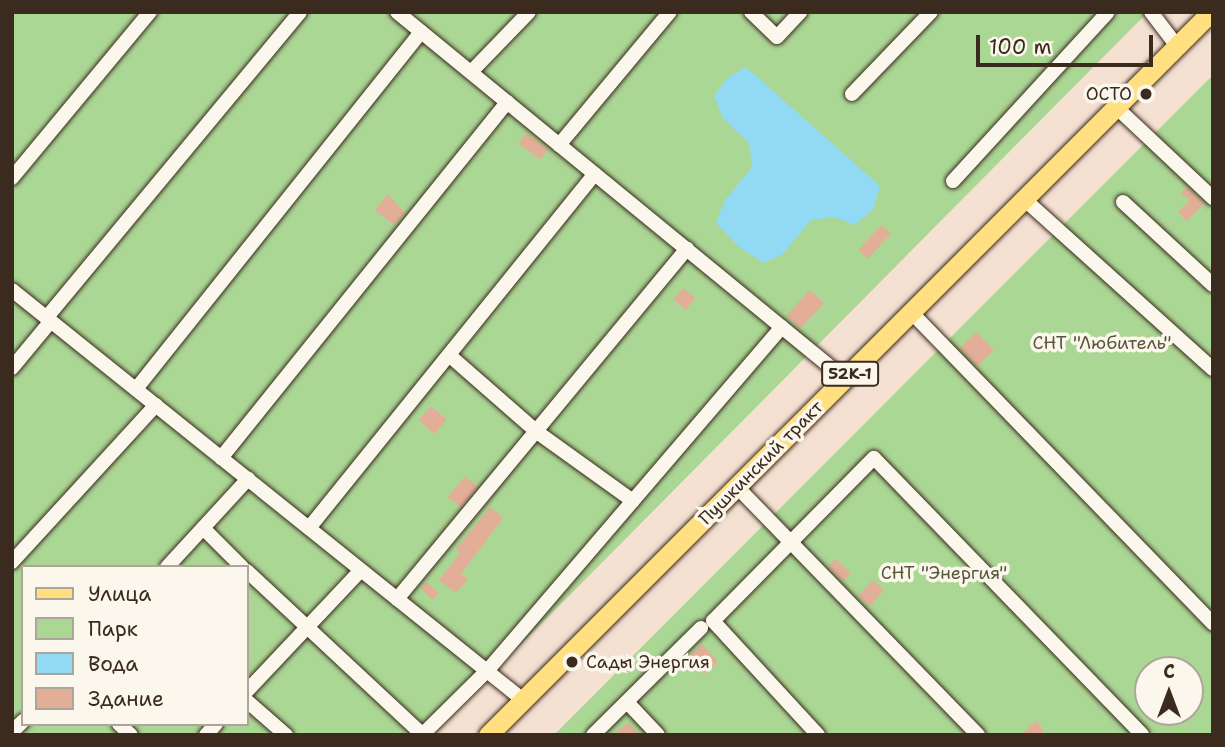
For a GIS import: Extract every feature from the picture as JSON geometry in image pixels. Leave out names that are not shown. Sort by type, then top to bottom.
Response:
[{"type":"main road","name":"Пушкинский тракт","points":[[488,735],[1211,12]]},
{"type":"street","points":[[12,178],[150,12]]},
{"type":"street","points":[[12,368],[300,12]]},
{"type":"street","points":[[471,72],[529,12]]},
{"type":"street","points":[[559,145],[670,12]]},
{"type":"street","points":[[751,12],[776,37],[800,12]]},
{"type":"street","points":[[852,94],[931,12]]},
{"type":"street","points":[[953,181],[1108,12]]},
{"type":"street","points":[[401,13],[845,379]]},
{"type":"street","points":[[1155,14],[1177,46]]},
{"type":"street","points":[[136,389],[421,32]]},
{"type":"street","points":[[221,458],[507,102]]},
{"type":"street","points":[[1116,107],[1213,198]]},
{"type":"street","points":[[309,528],[595,174]]},
{"type":"street","points":[[1024,199],[1213,369]]},
{"type":"street","points":[[1124,202],[1213,285]]},
{"type":"street","points":[[397,599],[687,249]]},
{"type":"street","points":[[12,290],[523,700]]},
{"type":"street","points":[[911,312],[1211,618]]},
{"type":"street","points":[[248,572],[306,629],[423,735],[487,671],[782,327]]},
{"type":"street","points":[[449,355],[537,432],[633,501]]},
{"type":"street","points":[[12,562],[156,405]]},
{"type":"street","points":[[818,735],[713,621],[874,458],[1142,735]]},
{"type":"street","points":[[169,565],[248,479]]},
{"type":"street","points":[[737,487],[978,735]]},
{"type":"street","points":[[203,528],[240,565]]},
{"type":"street","points":[[248,690],[361,570]]},
{"type":"street","points":[[593,735],[701,628]]},
{"type":"street","points":[[248,702],[286,735]]},
{"type":"street","points":[[627,702],[659,735]]},
{"type":"green space","points":[[12,12],[1148,12],[431,735],[12,735]]},
{"type":"green space","name":"СНТ \"Энергия\"","points":[[1213,75],[1213,735],[554,735]]},
{"type":"water","points":[[746,67],[880,186],[873,209],[855,225],[834,217],[811,220],[783,254],[764,263],[740,248],[716,223],[725,200],[752,167],[749,143],[723,118],[714,96],[727,78]]},
{"type":"building","points":[[526,133],[548,149],[540,159],[518,144]]},
{"type":"building","points":[[1187,187],[1204,203],[1187,221],[1178,212],[1190,200],[1181,193]]},
{"type":"building","points":[[388,194],[405,213],[394,225],[375,210]]},
{"type":"building","points":[[881,225],[891,234],[868,259],[858,250]]},
{"type":"building","points":[[683,288],[695,298],[686,310],[673,299]]},
{"type":"building","points":[[810,290],[824,303],[800,329],[786,316]]},
{"type":"building","points":[[976,332],[994,350],[977,366],[960,348]]},
{"type":"building","points":[[431,406],[447,420],[434,434],[419,420]]},
{"type":"building","points":[[465,476],[478,487],[461,508],[448,497]]},
{"type":"building","points":[[490,507],[503,518],[461,574],[468,579],[456,593],[439,580],[460,553],[456,549]]},
{"type":"building","points":[[835,559],[851,573],[844,581],[828,567]]},
{"type":"building","points":[[873,580],[884,590],[869,606],[858,596]]},
{"type":"building","points":[[427,582],[439,593],[433,599],[421,589]]},
{"type":"building","points":[[702,644],[718,662],[704,675],[688,657]]},
{"type":"building","points":[[1036,721],[1044,730],[1039,735],[1021,735]]},
{"type":"building","points":[[628,722],[640,735],[614,735]]},
{"type":"place","name":"ОСТО","points":[[1146,94]]},
{"type":"place","name":"Сады Энергия","points":[[572,662]]},
{"type":"park label","name":"СНТ \"Любитель\"","points":[[1102,343]]}]
